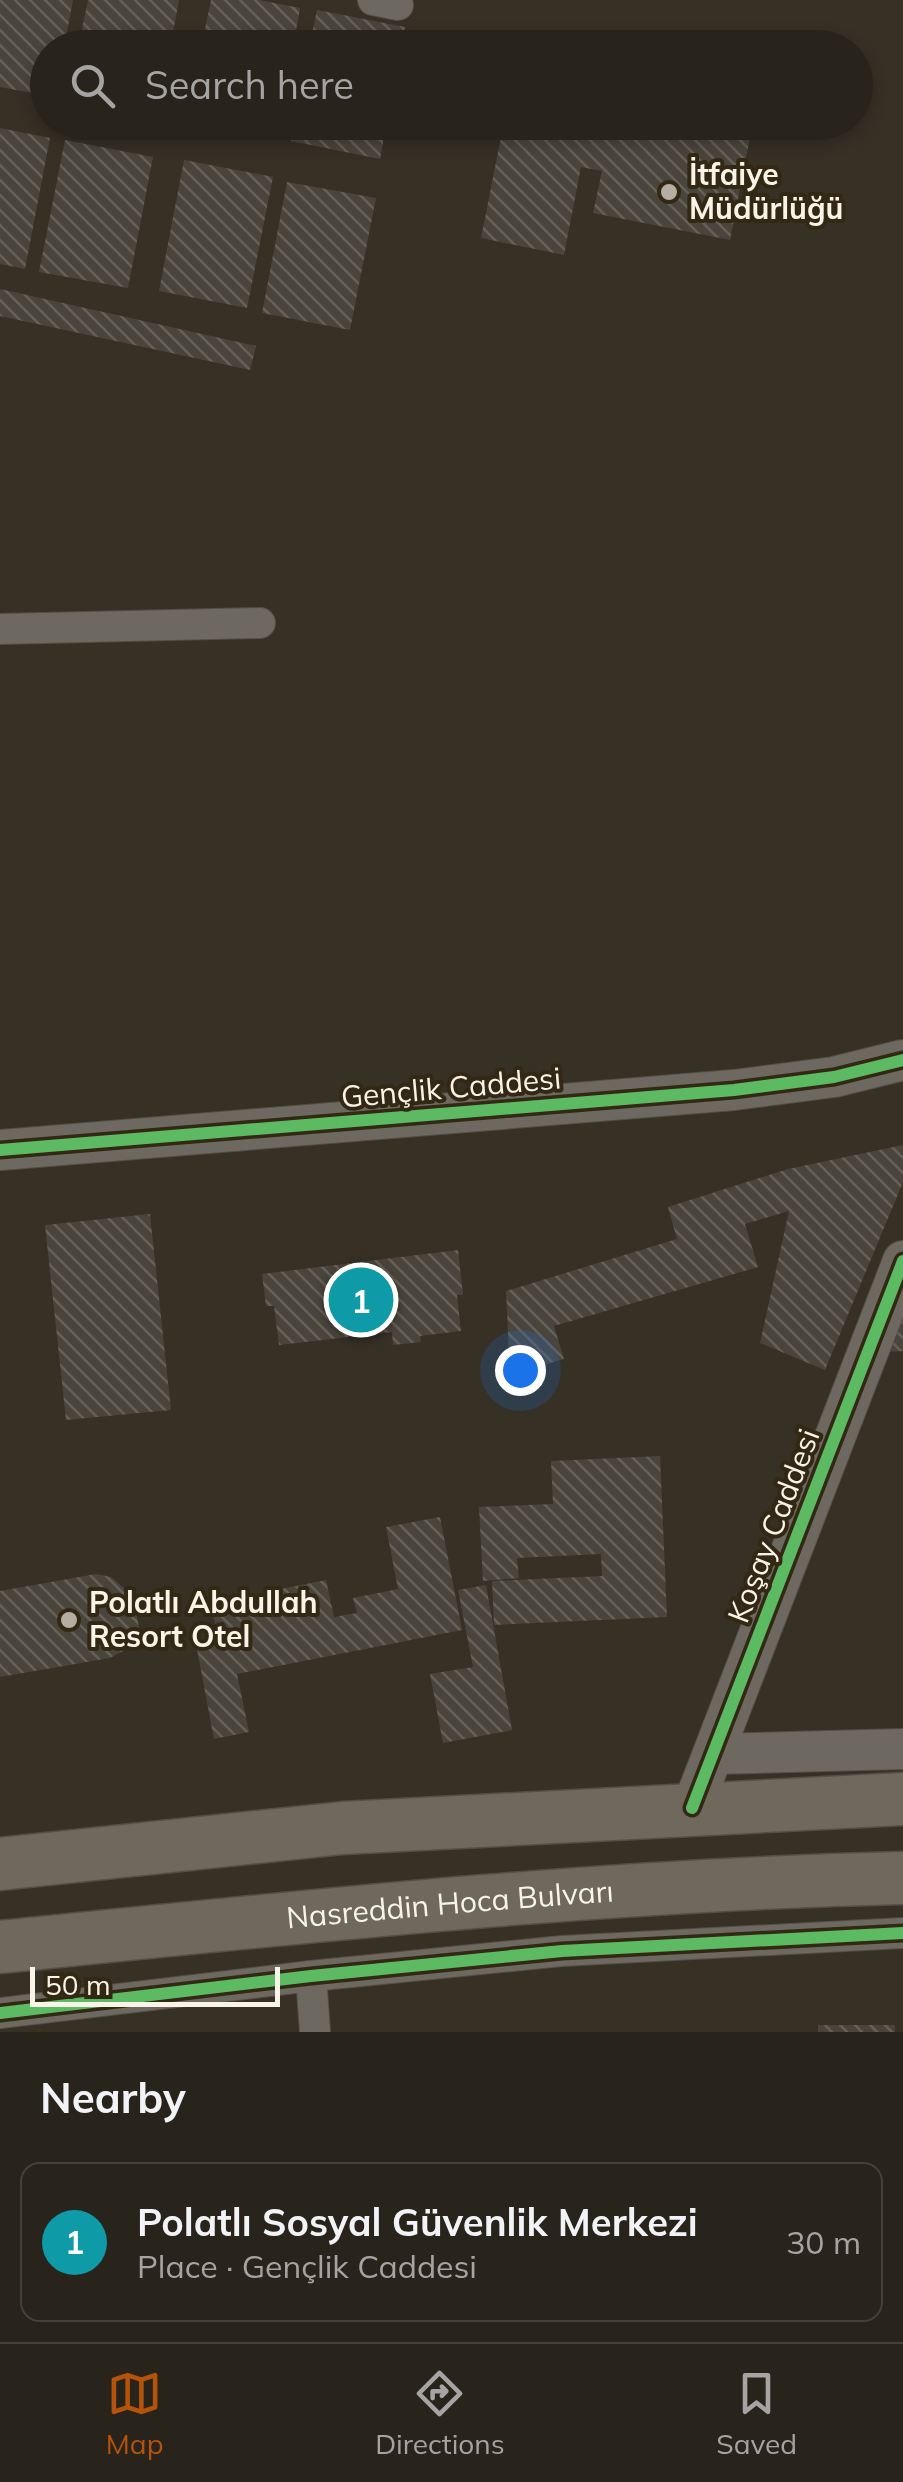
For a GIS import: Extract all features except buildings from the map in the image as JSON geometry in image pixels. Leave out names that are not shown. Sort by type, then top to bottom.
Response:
[{"type":"highway","points":[[0,1864],[343,1828],[903,1799]]},
{"type":"highway","name":"Nasreddin Hoca Bulvarı","points":[[0,1947],[445,1904],[795,1880],[903,1878]]},
{"type":"street","points":[[0,629],[260,622]]},
{"type":"street","name":"Gençlik Caddesi","points":[[0,1150],[734,1090],[834,1077],[903,1060]]},
{"type":"street","name":"Koşay Caddesi","points":[[692,1808],[903,1261]]},
{"type":"street","points":[[714,1754],[903,1749]]},
{"type":"street","points":[[0,2013],[562,1951],[903,1934]]},
{"type":"street","points":[[311,1976],[315,2032]]},
{"type":"cycle path","points":[[0,1150],[734,1090],[834,1077],[903,1060]]},
{"type":"cycle path","points":[[692,1808],[903,1261]]},
{"type":"cycle path","points":[[0,2013],[562,1951],[903,1933]]},
{"type":"place","name":"İtfaiye Müdürlüğü","points":[[669,192]]},
{"type":"place","name":"Polatlı Sosyal Güvenlik Merkezi","points":[[361,1300]]},
{"type":"place","name":"Polatlı Abdullah Resort Otel","points":[[69,1620]]}]
